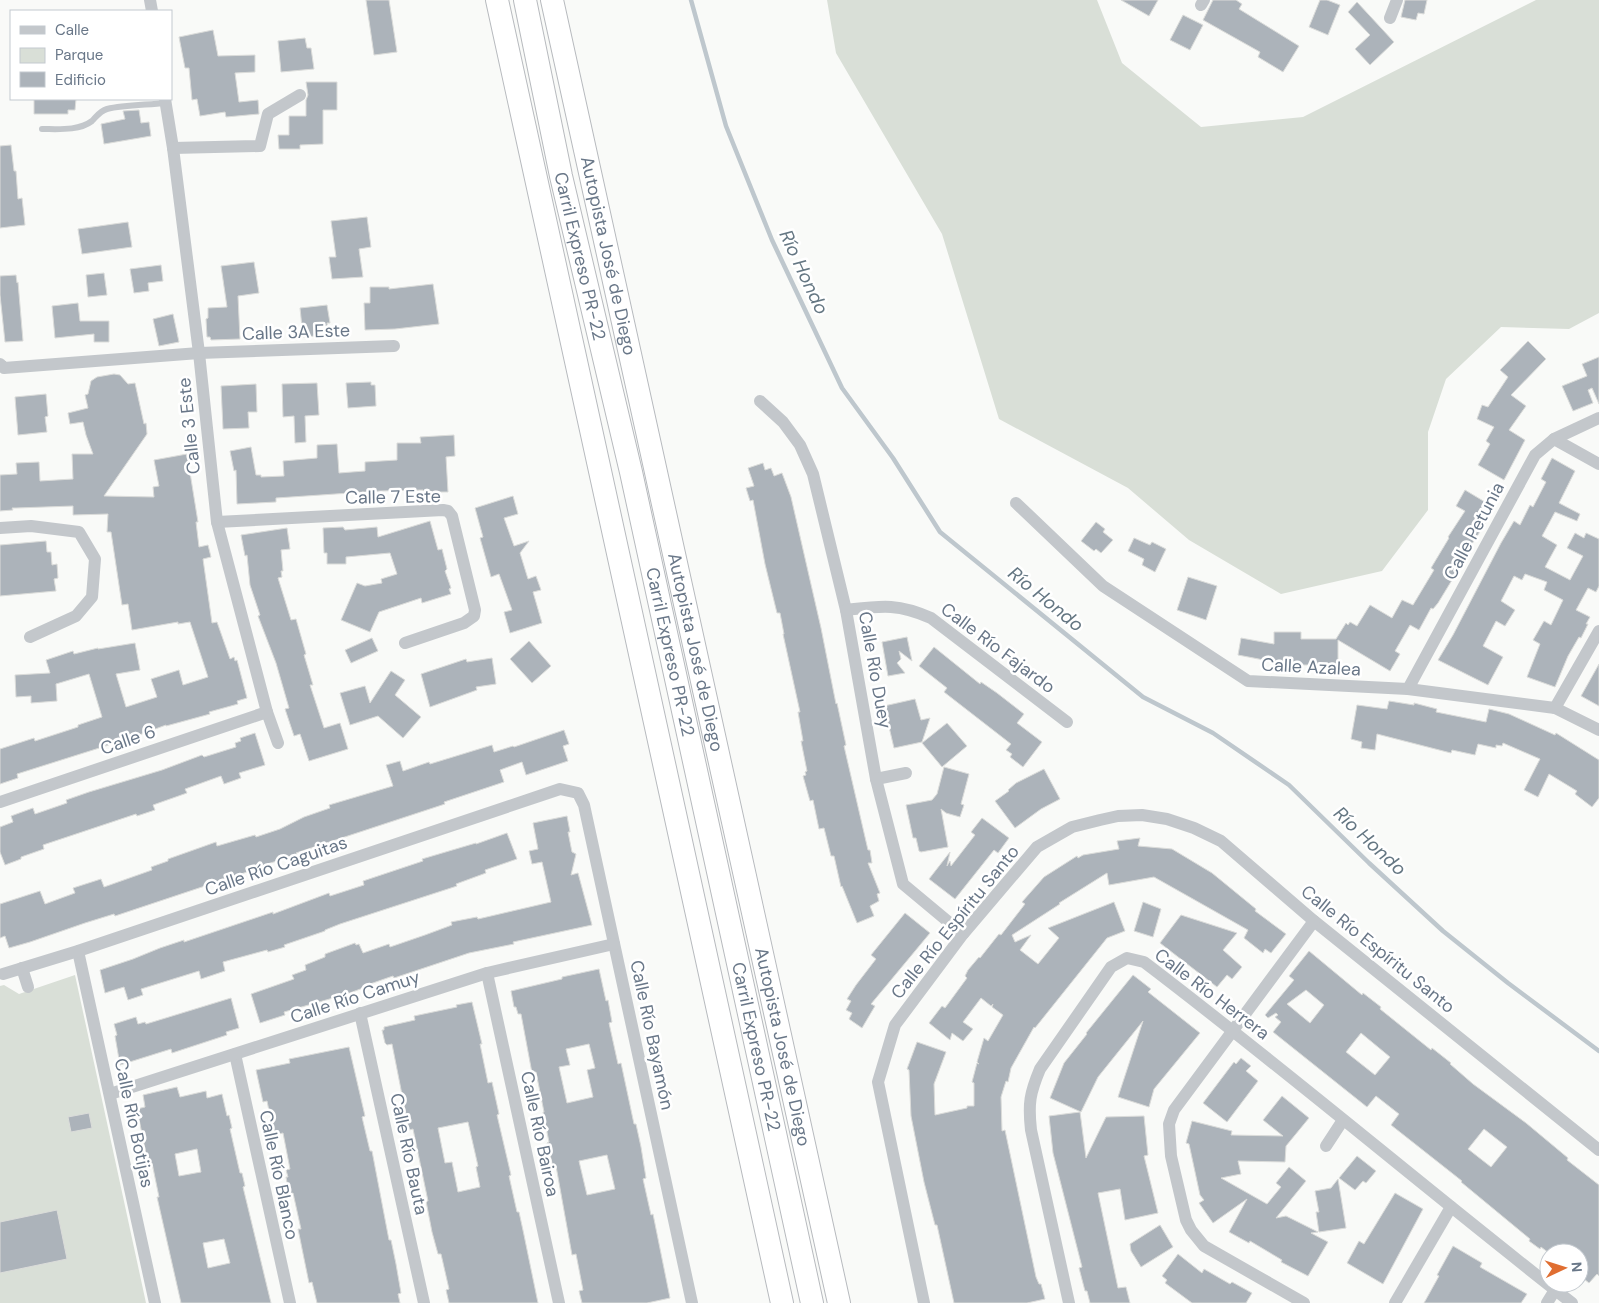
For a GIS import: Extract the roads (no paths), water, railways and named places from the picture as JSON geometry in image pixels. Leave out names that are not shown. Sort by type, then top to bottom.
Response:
[{"type":"highway","points":[[497,0],[782,1303]]},
{"type":"highway","name":"Carril Expreso PR-22","points":[[525,0],[562,176],[631,472],[812,1303]]},
{"type":"highway","name":"Autopista José de Diego","points":[[552,0],[839,1303]]},
{"type":"street","points":[[1390,18],[1397,0]]},
{"type":"street","points":[[173,148],[260,146],[268,114],[300,95]]},
{"type":"street","name":"Calle 3 Este","points":[[165,101],[173,148],[199,353],[217,522],[267,712],[278,743]]},
{"type":"street","name":"Calle 3A Este","points":[[0,364],[4,368],[199,353],[394,346]]},
{"type":"street","name":"Calle Río Duey","points":[[760,402],[783,422],[800,445],[813,474],[846,610],[876,779],[902,884],[963,934]]},
{"type":"street","name":"Calle Petunia","points":[[1408,689],[1535,455],[1554,439],[1599,418]]},
{"type":"street","points":[[1554,439],[1599,464]]},
{"type":"street","name":"Calle Azalea","points":[[1016,503],[1103,586],[1248,681],[1408,689],[1556,708],[1599,730]]},
{"type":"street","name":"Calle 7 Este","points":[[217,522],[448,511],[452,516],[475,610],[474,616],[464,623],[405,643]]},
{"type":"street","points":[[0,528],[31,526],[79,532],[94,559],[92,597],[76,616],[30,637]]},
{"type":"street","name":"Calle Río Fajardo","points":[[846,610],[886,606],[915,611],[931,618],[1067,722]]},
{"type":"street","points":[[1556,708],[1599,631]]},
{"type":"street","name":"Calle 6","points":[[0,802],[267,712]]},
{"type":"street","points":[[876,779],[906,773]]},
{"type":"street","name":"Calle Río Bayamón","points":[[560,789],[578,793],[584,805],[692,1303]]},
{"type":"street","name":"Calle Río Caguitas","points":[[3,974],[78,951],[560,789]]},
{"type":"street","name":"Calle Río Espíritu Santo","points":[[924,1303],[878,1082],[895,1025],[963,934],[1037,847],[1072,827],[1118,816],[1142,815],[1167,819],[1194,828],[1221,841],[1314,921],[1599,1150]]},
{"type":"street","points":[[1304,1303],[1204,1246],[1191,1230],[1186,1220],[1171,1156],[1169,1124],[1174,1110],[1232,1029],[1314,921]]},
{"type":"street","name":"Calle Río Camuy","points":[[110,1094],[487,973],[614,944]]},
{"type":"street","name":"Calle Río Botijas","points":[[78,951],[155,1303]]},
{"type":"street","name":"Calle Río Herrera","points":[[1069,1303],[1031,1130],[1028,1106],[1032,1087],[1040,1068],[1112,967],[1127,958],[1144,962],[1232,1029],[1539,1277]]},
{"type":"street","points":[[22,968],[28,987]]},
{"type":"street","name":"Calle Río Bairoa","points":[[487,973],[558,1303]]},
{"type":"street","name":"Calle Río Bauta","points":[[360,1013],[424,1303]]},
{"type":"street","name":"Calle Río Blanco","points":[[235,1054],[290,1303]]},
{"type":"street","points":[[1326,1146],[1343,1120]]},
{"type":"street","points":[[1395,1303],[1451,1207]]},
{"type":"street","name":"Calle Río Herrera","points":[[1559,1293],[1572,1303]]},
{"type":"lane","points":[[42,129],[79,127],[91,121],[98,113],[107,109],[165,101]]},
{"type":"waterway","name":"Río Hondo","points":[[691,0],[726,126],[772,240],[842,388],[893,458],[940,532],[1143,697],[1213,733],[1289,785],[1369,863],[1443,931],[1508,983],[1599,1051]]}]
